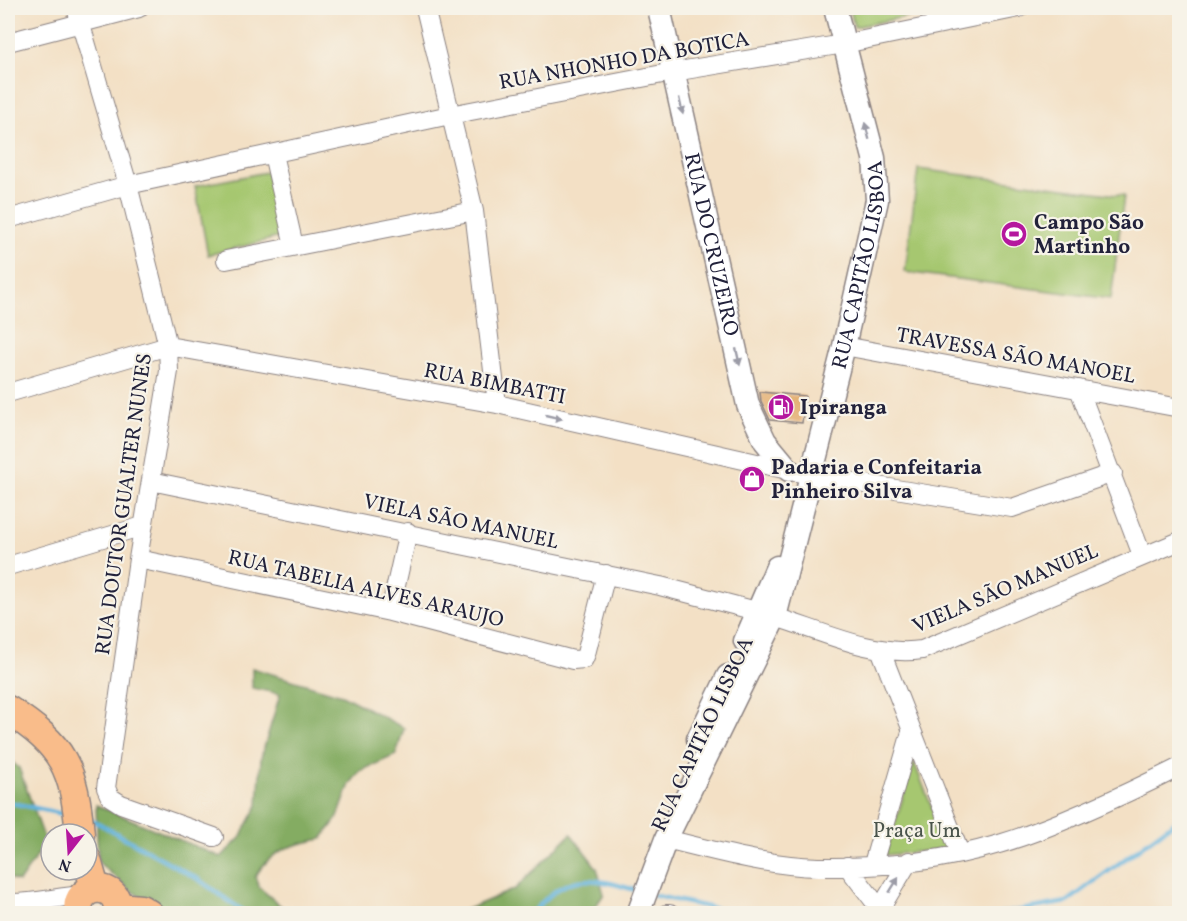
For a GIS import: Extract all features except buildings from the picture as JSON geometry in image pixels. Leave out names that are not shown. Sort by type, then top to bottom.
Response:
[{"type":"main road","points":[[8,710],[37,729],[59,753],[72,778],[69,822]]},
{"type":"main road","points":[[8,732],[21,740],[41,759],[54,780],[69,822]]},
{"type":"main road","points":[[84,892],[111,892],[118,910],[141,909],[149,914]]},
{"type":"street","points":[[8,42],[78,14],[139,8]]},
{"type":"street","points":[[425,8],[474,211],[497,404]]},
{"type":"street","name":"RUA DO CRUZEIRO","points":[[659,8],[748,405],[765,441],[800,472]]},
{"type":"street","name":"RUA CAPITÃO LISBOA","points":[[647,870],[666,839],[768,614],[785,546],[798,523],[800,472],[844,346],[877,200],[874,158],[836,8]]},
{"type":"street","name":"RUA NHONHO DA BOTICA","points":[[8,219],[128,185],[450,115],[673,72],[844,44],[1017,8]]},
{"type":"street","name":"RUA DOUTOR GUALTER NUNES","points":[[78,14],[128,185],[168,346],[169,371],[138,559],[106,788],[110,797],[121,804],[214,837]]},
{"type":"street","points":[[273,153],[294,246]]},
{"type":"street","points":[[226,260],[474,211]]},
{"type":"street","points":[[8,393],[168,346]]},
{"type":"street","name":"RUA BIMBATTI","points":[[168,346],[497,404],[800,472],[1012,507],[1113,473]]},
{"type":"street","name":"TRAVESSA SÃO MANOEL","points":[[844,346],[1179,408]]},
{"type":"street","points":[[1079,389],[1113,473],[1142,555]]},
{"type":"street","name":"VIELA SÃO MANUEL","points":[[151,481],[606,574],[768,614],[880,649],[905,652],[922,650],[1179,541]]},
{"type":"street","points":[[8,566],[143,526]]},
{"type":"street","points":[[390,612],[408,532]]},
{"type":"street","name":"RUA TABELIA ALVES ARAUJO","points":[[138,559],[390,612],[573,660],[584,659],[606,574]]},
{"type":"street","name":"RUA CAPITÃO LISBOA","points":[[632,907],[713,707],[768,614]]},
{"type":"street","points":[[880,649],[960,854]]},
{"type":"street","points":[[873,864],[912,732]]},
{"type":"street","points":[[666,839],[778,863],[818,867],[909,861],[960,854],[1000,844],[1065,819],[1179,768]]},
{"type":"street","points":[[847,866],[880,912],[909,861]]},
{"type":"street","points":[[8,903],[30,904],[53,897],[84,892]]},
{"type":"green space","points":[[850,8],[951,8],[854,27]]},
{"type":"green space","name":"Campo São Martinho","points":[[918,169],[1124,196],[1111,299],[905,272]]},
{"type":"green space","points":[[267,172],[280,237],[208,255],[195,186]]},
{"type":"green space","points":[[252,668],[342,695],[404,728],[396,755],[360,771],[350,784],[338,817],[322,839],[291,846],[275,854],[261,868],[255,877],[260,888],[289,913],[167,913],[131,891],[99,863],[99,822],[97,822],[96,805],[221,857],[240,838],[258,805],[261,758],[280,694],[252,688]]},
{"type":"green space","points":[[8,759],[19,768],[39,824],[39,853],[19,882],[8,878]]},
{"type":"green space","name":"Praça Um","points":[[914,762],[948,849],[885,855]]},
{"type":"green space","points":[[571,834],[597,868],[604,894],[591,913],[458,913],[515,889]]},
{"type":"waterway","points":[[8,802],[67,815]]},
{"type":"waterway","points":[[999,914],[1067,902],[1180,818]]},
{"type":"waterway","points":[[87,820],[98,823],[198,879],[247,914]]},
{"type":"waterway","points":[[532,914],[557,890],[580,881],[606,882],[638,891]]},
{"type":"waterway","points":[[652,895],[740,914]]},
{"type":"place","name":"Campo São Martinho","points":[[1014,234]]},
{"type":"place","name":"Ipiranga","points":[[781,407]]},
{"type":"place","name":"Padaria e Confeitaria Pinheiro Silva","points":[[752,479]]}]
